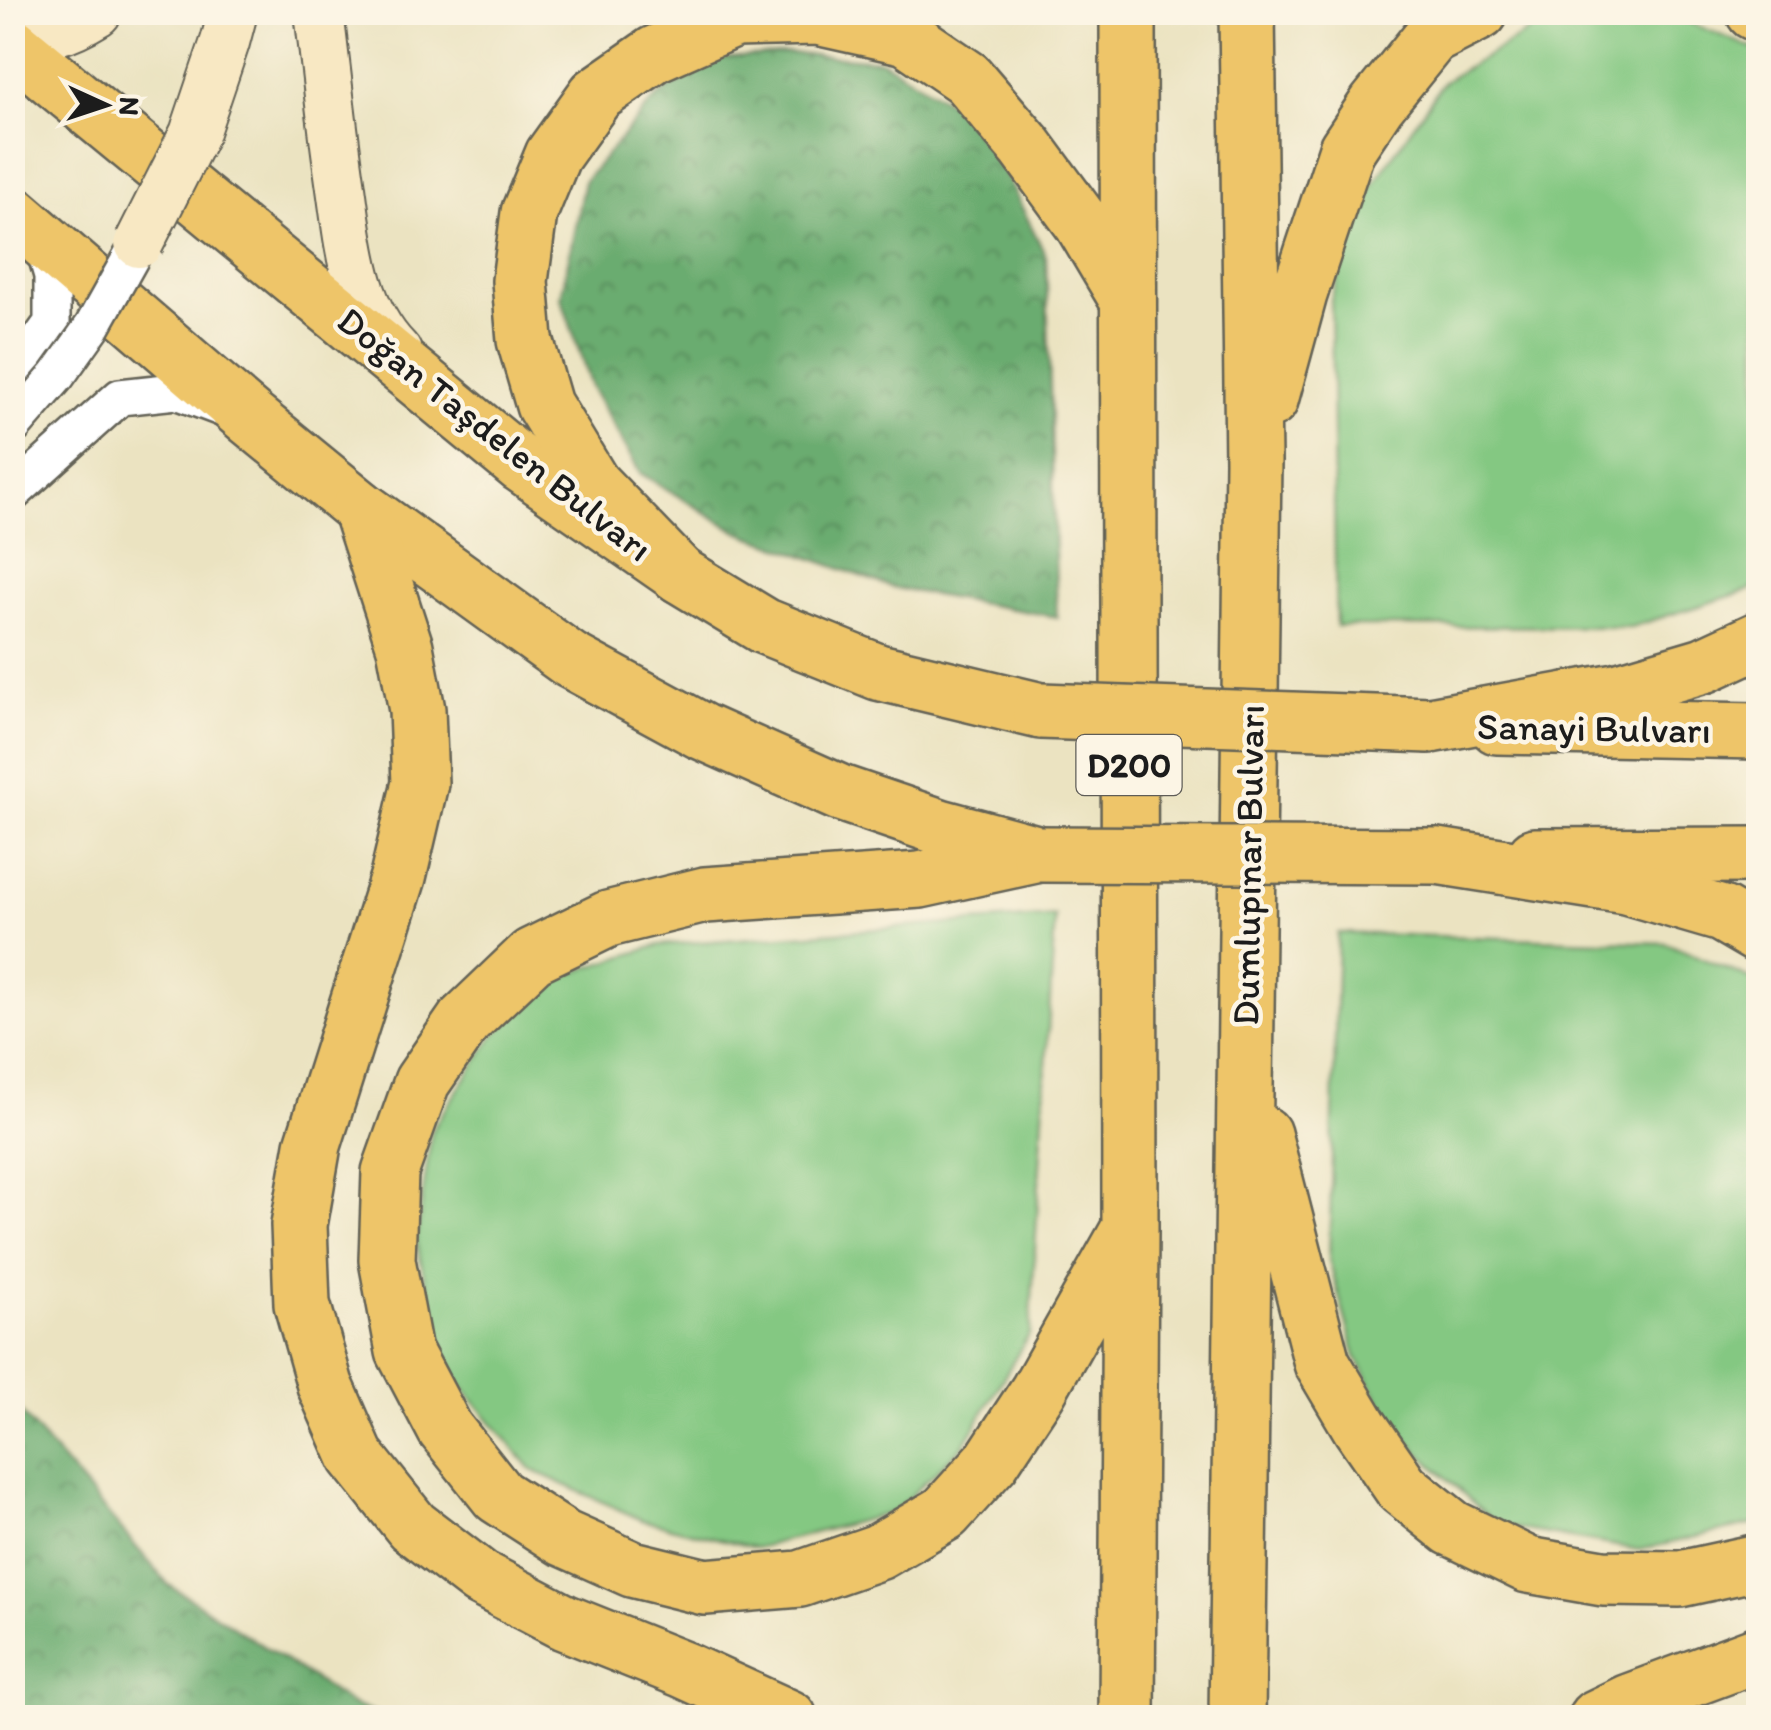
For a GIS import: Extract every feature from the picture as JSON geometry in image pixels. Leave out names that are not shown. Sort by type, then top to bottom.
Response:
[{"type":"main road","points":[[12,34],[39,36],[56,32],[97,12]]},
{"type":"main road","points":[[139,243],[194,134],[232,12]]},
{"type":"main road","points":[[319,12],[353,269],[366,306],[386,341],[440,398]]},
{"type":"main road","name":"D200","points":[[1127,1718],[1128,12]]},
{"type":"main road","name":"Dumlupınar Bulvarı","points":[[1236,1718],[1254,461],[1247,12]]},
{"type":"main road","points":[[1254,461],[1299,294],[1347,149],[1431,37],[1480,12]]},
{"type":"main road","points":[[680,575],[592,484],[544,405],[524,340],[520,282],[529,213],[553,155],[596,96],[655,54],[734,20],[817,17],[907,37],[966,78],[1026,147],[1082,224],[1129,301]]},
{"type":"main road","name":"Doğan Taşdelen Bulvarı","points":[[12,45],[522,466],[680,575],[764,626],[878,672],[1041,712],[1430,725]]},
{"type":"main road","points":[[27,225],[360,508],[570,660],[701,732],[840,793],[940,827],[1040,854]]},
{"type":"main road","points":[[360,508],[405,647],[417,710],[420,783],[398,877],[313,1146],[299,1224],[302,1304],[325,1385],[356,1456],[412,1526],[480,1578],[564,1622],[789,1718]]},
{"type":"main road","points":[[1430,725],[1616,692],[1704,665],[1758,640]]},
{"type":"main road","name":"Sanayi Bulvarı","points":[[1430,725],[1758,731]]},
{"type":"main road","points":[[1130,1228],[1080,1320],[1002,1447],[945,1513],[878,1552],[800,1579],[705,1586],[632,1568],[563,1538],[498,1496],[445,1429],[404,1351],[387,1260],[390,1172],[422,1082],[464,1020],[532,956],[608,919],[705,895],[920,880],[1040,854],[1758,855]]},
{"type":"main road","points":[[1437,856],[1626,886],[1722,914],[1758,935]]},
{"type":"main road","points":[[1246,1068],[1322,1363],[1402,1488],[1452,1528],[1528,1565],[1603,1578],[1680,1579],[1758,1562]]},
{"type":"main road","points":[[1596,1718],[1758,1654]]},
{"type":"street","points":[[12,378],[52,323],[52,276],[27,225]]},
{"type":"street","points":[[12,428],[92,327],[139,243]]},
{"type":"street","points":[[12,494],[120,397],[176,392],[250,418]]},
{"type":"green space","points":[[1550,19],[1681,19],[1758,50],[1758,584],[1750,590],[1631,627],[1336,626],[1331,299],[1363,199],[1443,82]]},
{"type":"green space","points":[[788,53],[881,60],[957,107],[1002,167],[1046,256],[1057,617],[894,588],[738,532],[640,473],[591,387],[561,297],[584,181],[657,96],[717,59]]},
{"type":"green space","points":[[1055,916],[1030,1333],[964,1445],[894,1512],[756,1548],[642,1520],[532,1470],[446,1368],[416,1242],[432,1129],[492,1038],[546,981],[659,945]]},
{"type":"green space","points":[[1338,933],[1666,943],[1758,982],[1758,1523],[1639,1550],[1497,1525],[1395,1430],[1356,1357],[1329,1260]]},
{"type":"green space","points":[[12,1402],[168,1584],[353,1705],[387,1717],[13,1717]]}]
